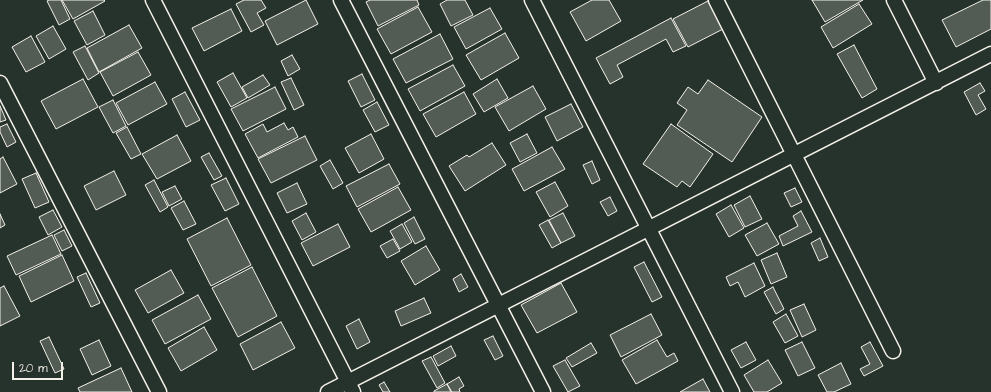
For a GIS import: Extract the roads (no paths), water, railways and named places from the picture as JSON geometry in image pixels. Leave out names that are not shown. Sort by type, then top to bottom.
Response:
[{"type":"street","points":[[153,0],[351,387]]},
{"type":"street","points":[[341,0],[543,392]]},
{"type":"street","points":[[532,0],[732,392]]},
{"type":"street","points":[[716,0],[893,351]]},
{"type":"street","points":[[894,0],[936,83]]},
{"type":"street","points":[[328,392],[351,387],[498,306],[991,54]]},
{"type":"street","points":[[0,83],[159,392]]}]
